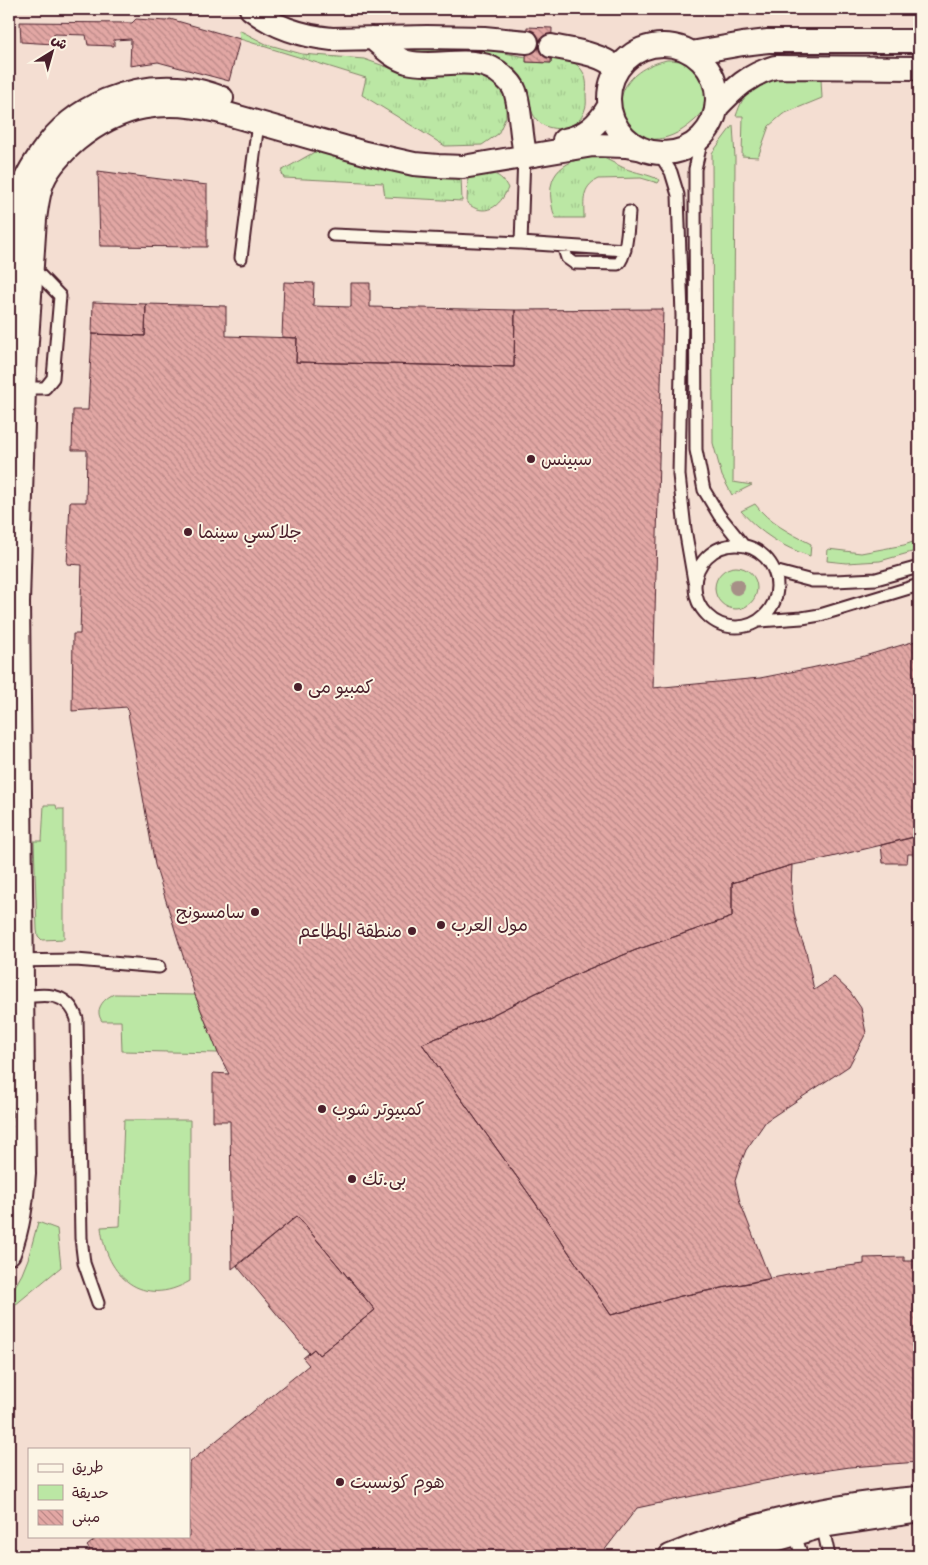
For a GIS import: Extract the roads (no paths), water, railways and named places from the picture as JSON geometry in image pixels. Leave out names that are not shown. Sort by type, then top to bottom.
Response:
[{"type":"street","points":[[251,9],[270,22],[302,34],[332,39],[484,38],[527,42]]},
{"type":"street","points":[[372,38],[388,52],[406,61],[418,63],[476,63],[489,66],[500,73],[515,91],[524,153]]},
{"type":"street","points":[[691,53],[768,41],[919,41]]},
{"type":"street","points":[[9,1253],[18,1222],[24,1173],[15,961],[18,603],[14,383],[16,224],[20,195],[32,166],[50,141],[72,120],[99,103],[128,92],[158,88],[189,89],[370,144],[406,153],[428,156],[463,157],[524,153],[594,144],[618,145],[651,151],[675,152],[690,146],[703,136],[712,123],[716,108],[717,92],[712,77],[704,63],[691,53],[676,46],[660,44],[644,48],[629,56],[617,68],[610,86],[609,106],[615,124],[627,139],[651,151]]},
{"type":"street","points":[[552,46],[596,55],[617,68]]},
{"type":"street","points":[[716,108],[744,80],[758,72],[775,67],[919,68]]},
{"type":"street","points":[[14,383],[32,267],[35,218],[43,181],[65,150],[95,127],[129,111],[147,106],[170,104],[194,106],[365,153],[414,164],[463,167],[524,153],[582,135],[598,123],[609,106]]},
{"type":"street","points":[[670,1556],[711,1541],[821,1519],[859,1503],[919,1498]]},
{"type":"street","points":[[821,1519],[919,1512]]},
{"type":"street","points":[[720,1556],[793,1526]]},
{"type":"lane","points":[[241,258],[258,123]]},
{"type":"lane","points":[[703,136],[697,160],[694,190],[696,450],[704,490],[719,515],[743,545]]},
{"type":"lane","points":[[651,151],[671,172],[678,194],[682,316],[679,475],[695,595],[700,607],[708,618],[720,625],[733,628],[746,627],[759,621],[769,612],[775,599],[777,585],[774,571],[767,559],[756,550],[743,545],[729,545],[716,549],[706,557],[698,568],[694,581]]},
{"type":"lane","points":[[521,243],[524,153]]},
{"type":"lane","points":[[563,246],[567,258],[574,263],[618,264],[622,259],[624,250],[629,212]]},
{"type":"lane","points":[[334,234],[624,250]]},
{"type":"lane","points":[[14,383],[45,388],[53,378],[60,296],[32,267]]},
{"type":"lane","points":[[774,571],[812,581],[835,581],[876,579],[919,567]]},
{"type":"lane","points":[[759,621],[796,619],[820,615],[919,586]]},
{"type":"lane","points":[[15,961],[76,960],[159,967]]},
{"type":"lane","points":[[16,998],[58,997],[67,1001],[74,1009],[77,1019],[80,1238],[84,1264],[98,1303]]},
{"type":"lane","points":[[821,1519],[829,1556]]},
{"type":"lane","points":[[793,1526],[802,1556]]},
{"type":"place","name":"سبينس","points":[[531,459]]},
{"type":"place","name":"جلاكسي سينما","points":[[188,532]]},
{"type":"place","name":"كمبيو مى","points":[[298,687]]},
{"type":"place","name":"سامسونج","points":[[255,912]]},
{"type":"place","name":"مول العرب","points":[[441,925]]},
{"type":"place","name":"منطقة المطاعم","points":[[412,931]]},
{"type":"place","name":"كمبيوتر شوب","points":[[322,1109]]},
{"type":"place","name":"بى.تك","points":[[352,1179]]},
{"type":"place","name":"هوم كونسبت","points":[[340,1482]]}]
